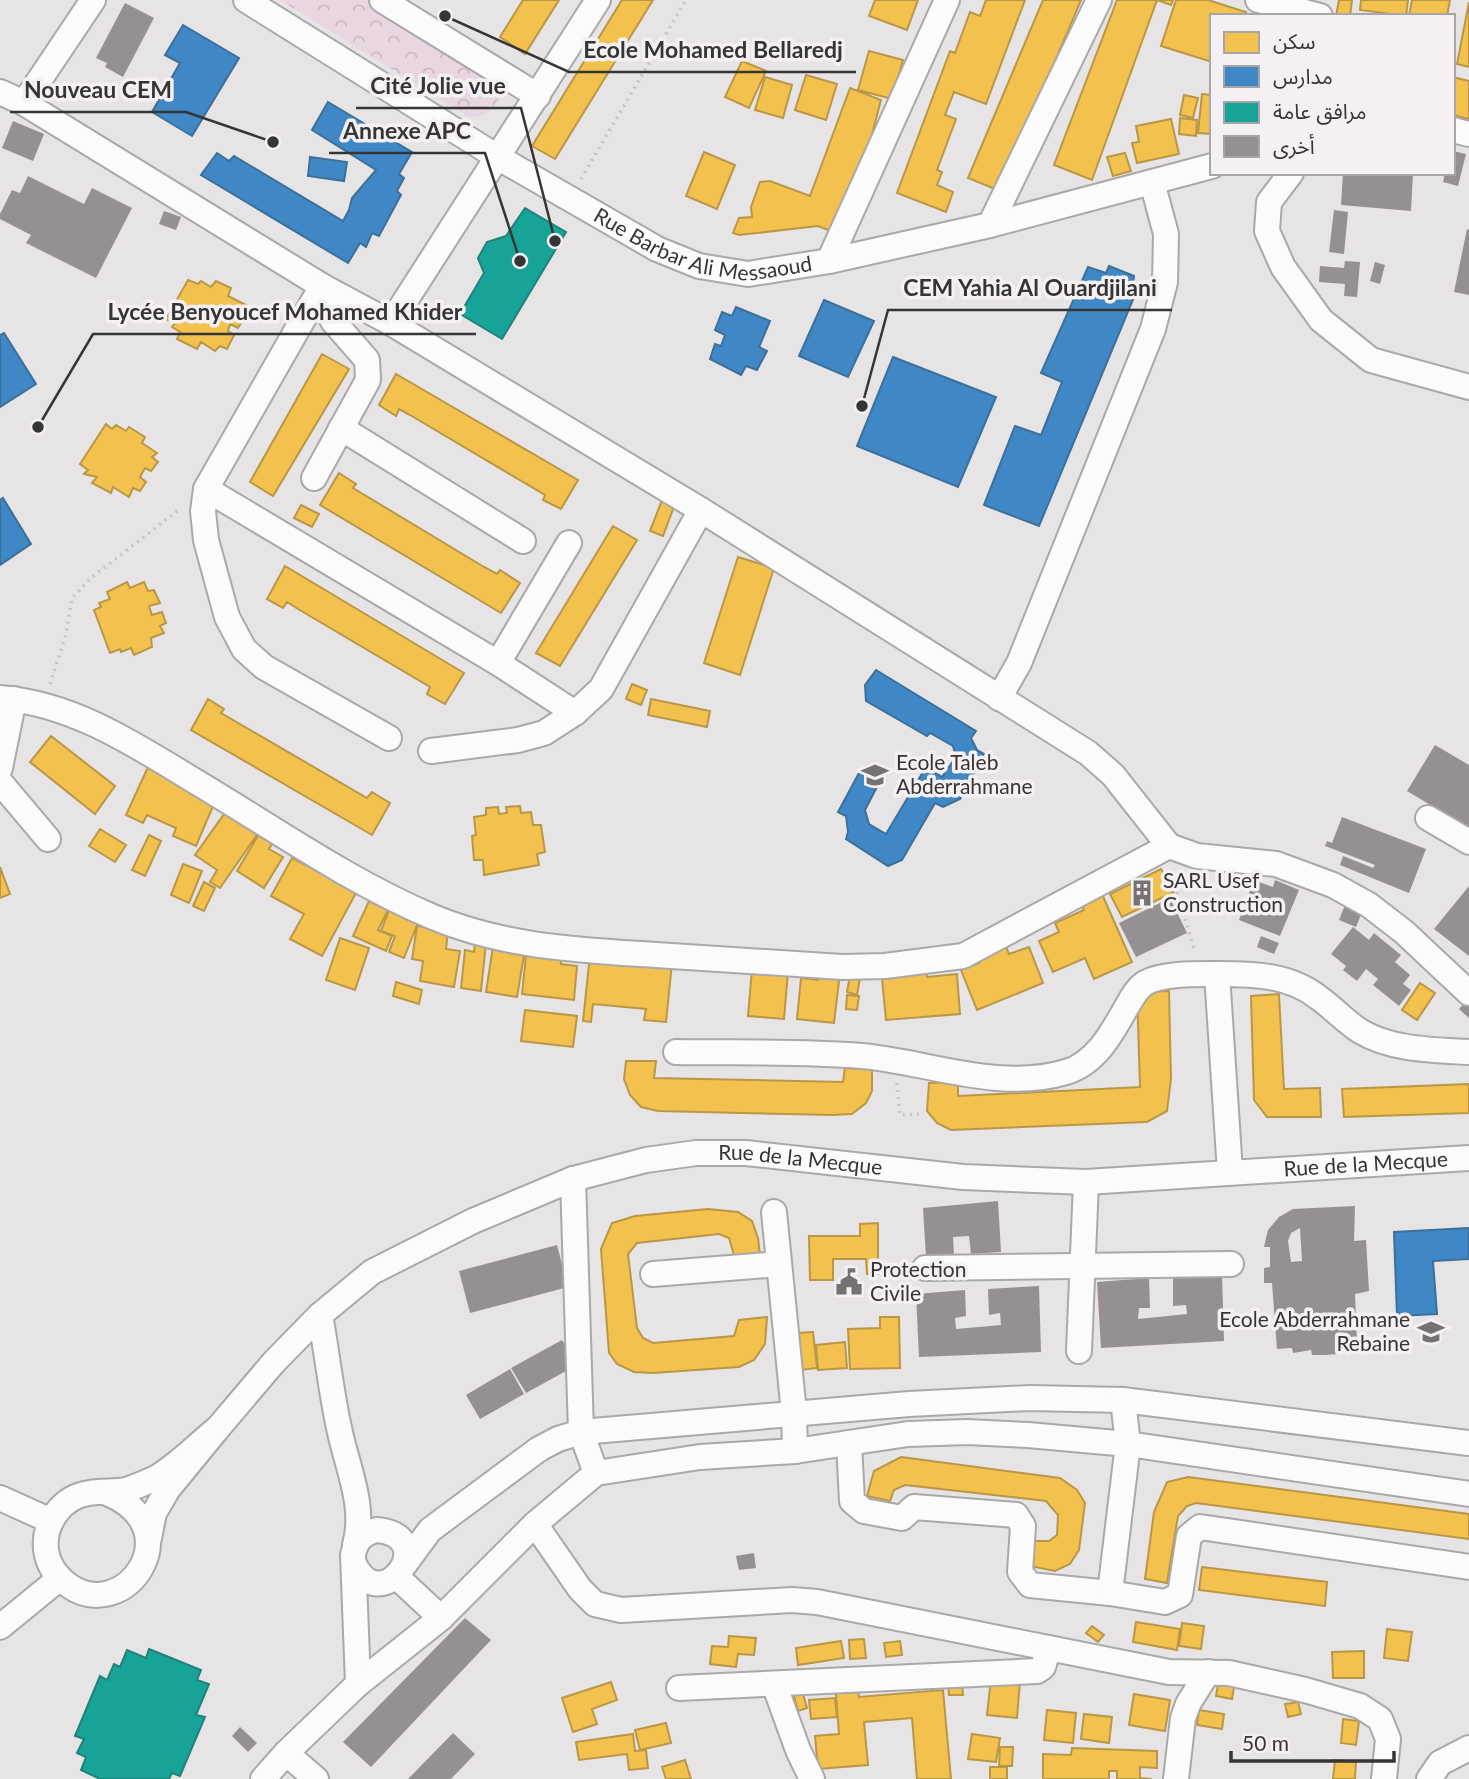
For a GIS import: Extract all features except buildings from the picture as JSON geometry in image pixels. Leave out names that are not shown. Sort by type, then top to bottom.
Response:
[{"type":"street","points":[[24,103],[93,0]]},
{"type":"street","name":"Rue Barbar Ali Messaoud","points":[[246,0],[499,158],[657,249],[699,266],[748,274],[829,261],[990,225],[1210,167]]},
{"type":"street","points":[[382,0],[538,96]]},
{"type":"street","points":[[391,323],[598,0]]},
{"type":"street","points":[[829,261],[947,0]]},
{"type":"street","points":[[990,225],[1099,0]]},
{"type":"street","points":[[1258,0],[1312,14]]},
{"type":"street","points":[[0,92],[24,103],[320,289],[391,323],[701,510],[1088,752],[1113,775],[1166,848],[1197,856],[1276,863],[1334,885],[1369,905],[1404,932],[1469,993]]},
{"type":"street","points":[[1289,175],[1269,202],[1267,231],[1283,267],[1321,320],[1371,360],[1469,387]]},
{"type":"street","points":[[999,698],[1019,663],[1153,329],[1165,282],[1166,234],[1152,182]]},
{"type":"street","points":[[314,478],[368,380],[369,371],[367,360],[333,321],[320,289]]},
{"type":"street","points":[[320,289],[206,489],[206,540],[227,617],[244,649],[264,667],[389,738]]},
{"type":"street","points":[[341,428],[523,541]]},
{"type":"street","points":[[206,489],[498,663],[575,713]]},
{"type":"street","points":[[431,751],[518,740],[544,733],[575,713],[601,688],[701,510]]},
{"type":"street","points":[[498,663],[569,543]]},
{"type":"street","points":[[0,768],[7,699],[45,706],[118,734],[345,872],[433,917],[481,934],[533,945],[842,967],[885,967],[963,956],[1166,848]]},
{"type":"street","points":[[0,782],[48,839]]},
{"type":"street","points":[[1429,818],[1469,842]]},
{"type":"street","points":[[1217,974],[1230,1172]]},
{"type":"street","points":[[676,1052],[860,1056],[988,1077],[1030,1079],[1067,1072],[1087,1061],[1106,1041],[1135,992],[1147,982],[1177,975],[1217,974],[1265,975],[1299,984],[1360,1031],[1381,1040],[1430,1049],[1469,1052]]},
{"type":"street","name":"Rue de la Mecque","points":[[218,1428],[274,1362],[320,1315],[372,1272],[473,1222],[573,1179],[646,1160],[696,1153],[746,1153],[963,1177],[1086,1182],[1469,1158]]},
{"type":"street","points":[[573,1179],[581,1432],[596,1472]]},
{"type":"street","points":[[1079,1351],[1086,1182]]},
{"type":"street","points":[[775,1212],[794,1413],[795,1451]]},
{"type":"street","points":[[653,1275],[779,1264]]},
{"type":"street","points":[[925,1268],[1231,1264]]},
{"type":"street","points":[[320,1315],[338,1425],[358,1505],[359,1525],[354,1555],[358,1684]]},
{"type":"street","points":[[354,1555],[364,1578],[372,1582],[389,1581],[401,1571],[430,1530],[539,1449],[558,1439],[581,1432],[794,1413],[980,1399],[1030,1398],[1123,1400],[1469,1443]]},
{"type":"street","points":[[1111,1593],[1128,1444],[1123,1400]]},
{"type":"street","points":[[218,1428],[168,1489],[154,1513],[146,1560],[137,1576],[124,1587],[108,1594],[90,1594],[74,1589],[60,1578],[51,1566],[46,1551],[46,1536],[60,1507],[73,1498],[90,1493],[130,1489],[158,1477],[218,1428]]},
{"type":"street","points":[[263,1779],[286,1753],[358,1684],[441,1618],[536,1524],[596,1472],[700,1457],[795,1451],[908,1434],[967,1432],[1028,1434],[1128,1444],[1469,1494]]},
{"type":"street","points":[[849,1443],[852,1501],[864,1511],[902,1518],[914,1507],[1016,1516],[1023,1525],[1020,1572],[1030,1585],[1111,1593],[1165,1602],[1180,1595],[1189,1536],[1200,1527],[1469,1567]]},
{"type":"street","points":[[107,1493],[124,1500],[138,1514],[145,1526],[148,1543]]},
{"type":"street","points":[[0,1498],[51,1521]]},
{"type":"street","points":[[358,1505],[405,1548],[401,1571]]},
{"type":"street","points":[[536,1524],[580,1589],[595,1604],[621,1610],[792,1600],[817,1602],[1169,1672],[1230,1673],[1360,1706],[1380,1719],[1388,1739],[1384,1779]]},
{"type":"street","points":[[354,1555],[368,1532],[377,1530],[413,1535],[430,1530]]},
{"type":"street","points":[[401,1571],[441,1618]]},
{"type":"street","points":[[0,1627],[60,1578]]},
{"type":"street","points":[[679,1688],[1037,1671],[1043,1667],[1049,1648]]},
{"type":"street","points":[[1176,1779],[1183,1718],[1188,1704],[1208,1672]]},
{"type":"street","points":[[774,1684],[812,1779]]},
{"type":"street","points":[[1429,1779],[1440,1763],[1469,1748]]},
{"type":"street","points":[[286,1753],[316,1779]]},
{"type":"path","points":[[570,198],[687,0]]},
{"type":"path","points":[[45,706],[66,635],[72,598],[91,578],[206,489]]},
{"type":"path","points":[[1166,848],[1195,953],[1173,959],[1177,975]]},
{"type":"path","points":[[895,1060],[900,1115],[922,1114]]},
{"type":"green space","points":[[280,0],[367,0],[491,78],[500,91],[499,98],[484,114],[469,117]]},
{"type":"place","name":"Ecole Mohamed Bellaredj","points":[[445,16]]},
{"type":"place","name":"Nouveau CEM","points":[[273,142]]},
{"type":"place","name":"Cité Jolie vue","points":[[555,241]]},
{"type":"place","name":"Annexe APC","points":[[520,261]]},
{"type":"place","name":"CEM Yahia Al Ouardjilani","points":[[862,406]]},
{"type":"place","name":"Lycée Benyoucef Mohamed Khider","points":[[38,427]]},
{"type":"place","name":"Ecole Taleb Abderrahmane","points":[[875,775]]},
{"type":"place","name":"SARL Usef Construction","points":[[1142,893]]},
{"type":"place","name":"Protection Civile","points":[[849,1282]]},
{"type":"place","name":"Ecole Abderrahmane Rebaine","points":[[1431,1332]]}]
